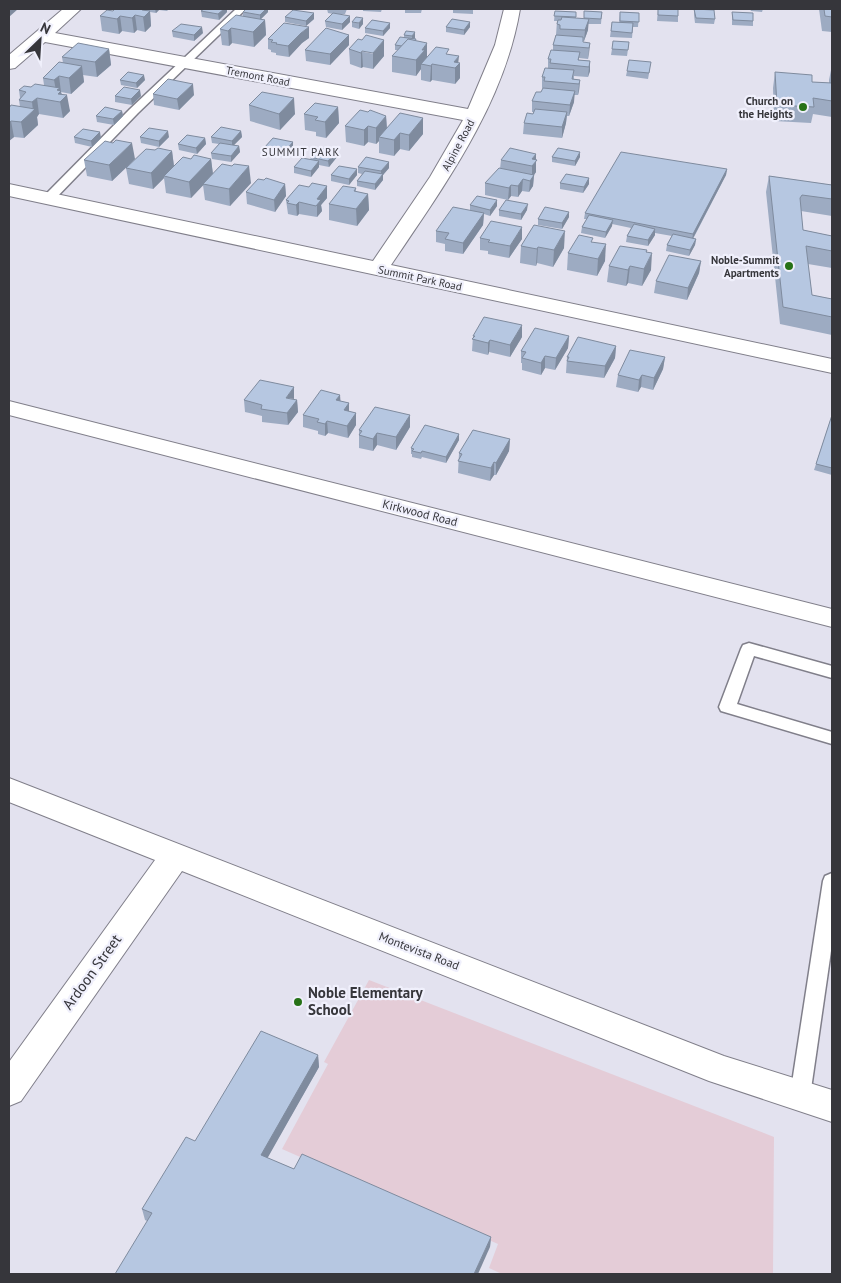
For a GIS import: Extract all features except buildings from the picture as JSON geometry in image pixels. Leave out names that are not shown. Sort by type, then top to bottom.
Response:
[{"type":"street","points":[[9,64],[72,9]]},
{"type":"street","name":"Alpine Road","points":[[378,269],[443,174],[474,116],[492,76],[512,9]]},
{"type":"street","name":"Tremont Road","points":[[41,36],[474,116]]},
{"type":"street","name":"Summit Park Road","points":[[9,190],[832,366]]},
{"type":"street","name":"Kirkwood Road","points":[[9,408],[832,618]]},
{"type":"street","name":"Montevista Road","points":[[9,790],[721,1070],[832,1106]]},
{"type":"street","name":"Ardoon Street","points":[[9,1090],[176,855]]},
{"type":"lane","points":[[48,198],[134,111],[241,9]]},
{"type":"lane","points":[[832,672],[749,649],[727,707],[832,738]]},
{"type":"lane","points":[[800,1096],[832,881]]},
{"type":"shaded area","points":[[369,980],[774,1137],[773,1274],[502,1274],[489,1268],[498,1244],[282,1149],[328,1064],[324,1062]]},
{"type":"place","name":"Church on the Heights","points":[[803,107]]},
{"type":"place","name":"Noble-Summit Apartments","points":[[789,266]]},
{"type":"place","name":"Noble Elementary School","points":[[298,1002]]},
{"type":"district","name":"SUMMIT PARK","points":[[301,152]]}]
